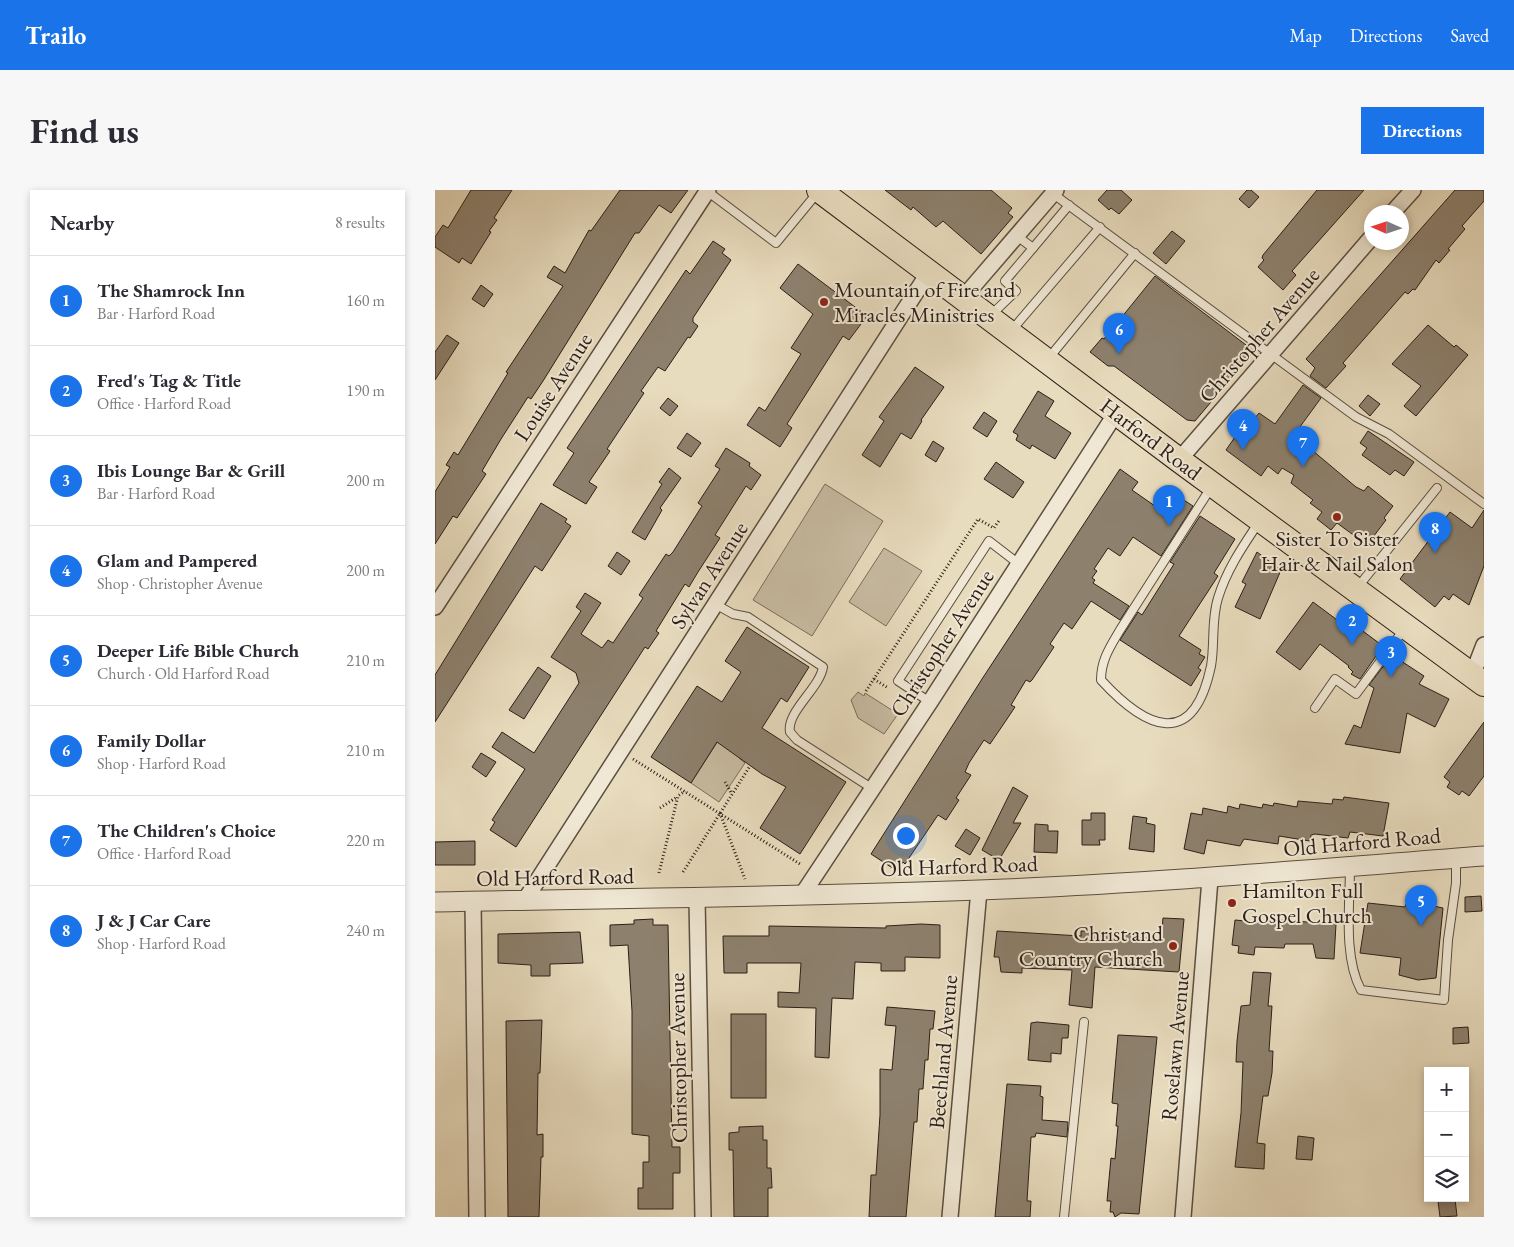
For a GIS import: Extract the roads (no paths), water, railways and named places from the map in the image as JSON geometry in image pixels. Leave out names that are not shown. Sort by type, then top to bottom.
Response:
[{"type":"main road","name":"Harford Road","points":[[819,190],[1179,460],[1478,680]]},
{"type":"street","name":"Louise Avenue","points":[[435,607],[707,190]]},
{"type":"street","points":[[1399,205],[1413,190]]},
{"type":"street","points":[[963,298],[1017,236],[1052,191]]},
{"type":"street","name":"Christopher Avenue","points":[[1179,460],[1364,246]]},
{"type":"street","name":"Sylvan Avenue","points":[[525,900],[929,272]]},
{"type":"street","name":"Christopher Avenue","points":[[802,895],[930,702],[1116,413]]},
{"type":"street","points":[[1478,680],[1484,645]]},
{"type":"street","name":"Old Harford Road","points":[[435,902],[697,899],[979,890],[1210,879],[1484,856]]},
{"type":"street","name":"Roselawn Avenue","points":[[1183,1217],[1210,879]]},
{"type":"street","name":"Beechland Avenue","points":[[950,1217],[979,890]]},
{"type":"street","name":"Christopher Avenue","points":[[697,899],[703,1217]]},
{"type":"street","points":[[473,901],[477,1217]]},
{"type":"lane","points":[[707,190],[777,243],[819,190]]},
{"type":"lane","points":[[1052,191],[1356,417],[1389,434],[1484,504]]},
{"type":"lane","points":[[989,317],[1016,291],[1005,281],[1069,205]]},
{"type":"lane","points":[[1010,333],[1100,227]]},
{"type":"lane","points":[[1017,236],[1033,248]]},
{"type":"lane","points":[[1047,361],[1135,253]]},
{"type":"lane","points":[[1213,485],[1120,630],[1104,660],[1101,680],[1118,699],[1147,719],[1157,723],[1181,721],[1197,706],[1211,664],[1217,600],[1231,564],[1260,520]]},
{"type":"lane","points":[[1356,590],[1437,488]]},
{"type":"lane","points":[[930,702],[898,681],[989,541],[1019,564]]},
{"type":"lane","points":[[715,604],[733,614],[748,618],[823,667],[819,678],[791,720],[790,732],[797,740],[873,789]]},
{"type":"lane","points":[[1315,708],[1335,679],[1356,694],[1406,626]]},
{"type":"lane","points":[[1350,866],[1351,958],[1353,976],[1361,990],[1444,1000],[1448,940],[1456,883],[1456,858]]},
{"type":"lane","points":[[1063,1217],[1084,1022]]},
{"type":"place","name":"Mountain of Fire and Miracles Ministries","points":[[824,302]]},
{"type":"place","name":"Family Dollar","points":[[1119,354]]},
{"type":"place","name":"Glam and Pampered","points":[[1243,450]]},
{"type":"place","name":"The Children's Choice","points":[[1303,467]]},
{"type":"place","name":"Sister To Sister Hair & Nail Salon","points":[[1337,517]]},
{"type":"place","name":"The Shamrock Inn","points":[[1169,526]]},
{"type":"place","name":"J & J Car Care","points":[[1435,553]]},
{"type":"place","name":"Fred's Tag & Title","points":[[1352,645]]},
{"type":"place","name":"Ibis Lounge Bar & Grill","points":[[1391,677]]},
{"type":"place","name":"Hamilton Full Gospel Church","points":[[1232,903]]},
{"type":"place","name":"Deeper Life Bible Church","points":[[1421,926]]},
{"type":"place","name":"Christ and Country Church","points":[[1173,946]]}]
